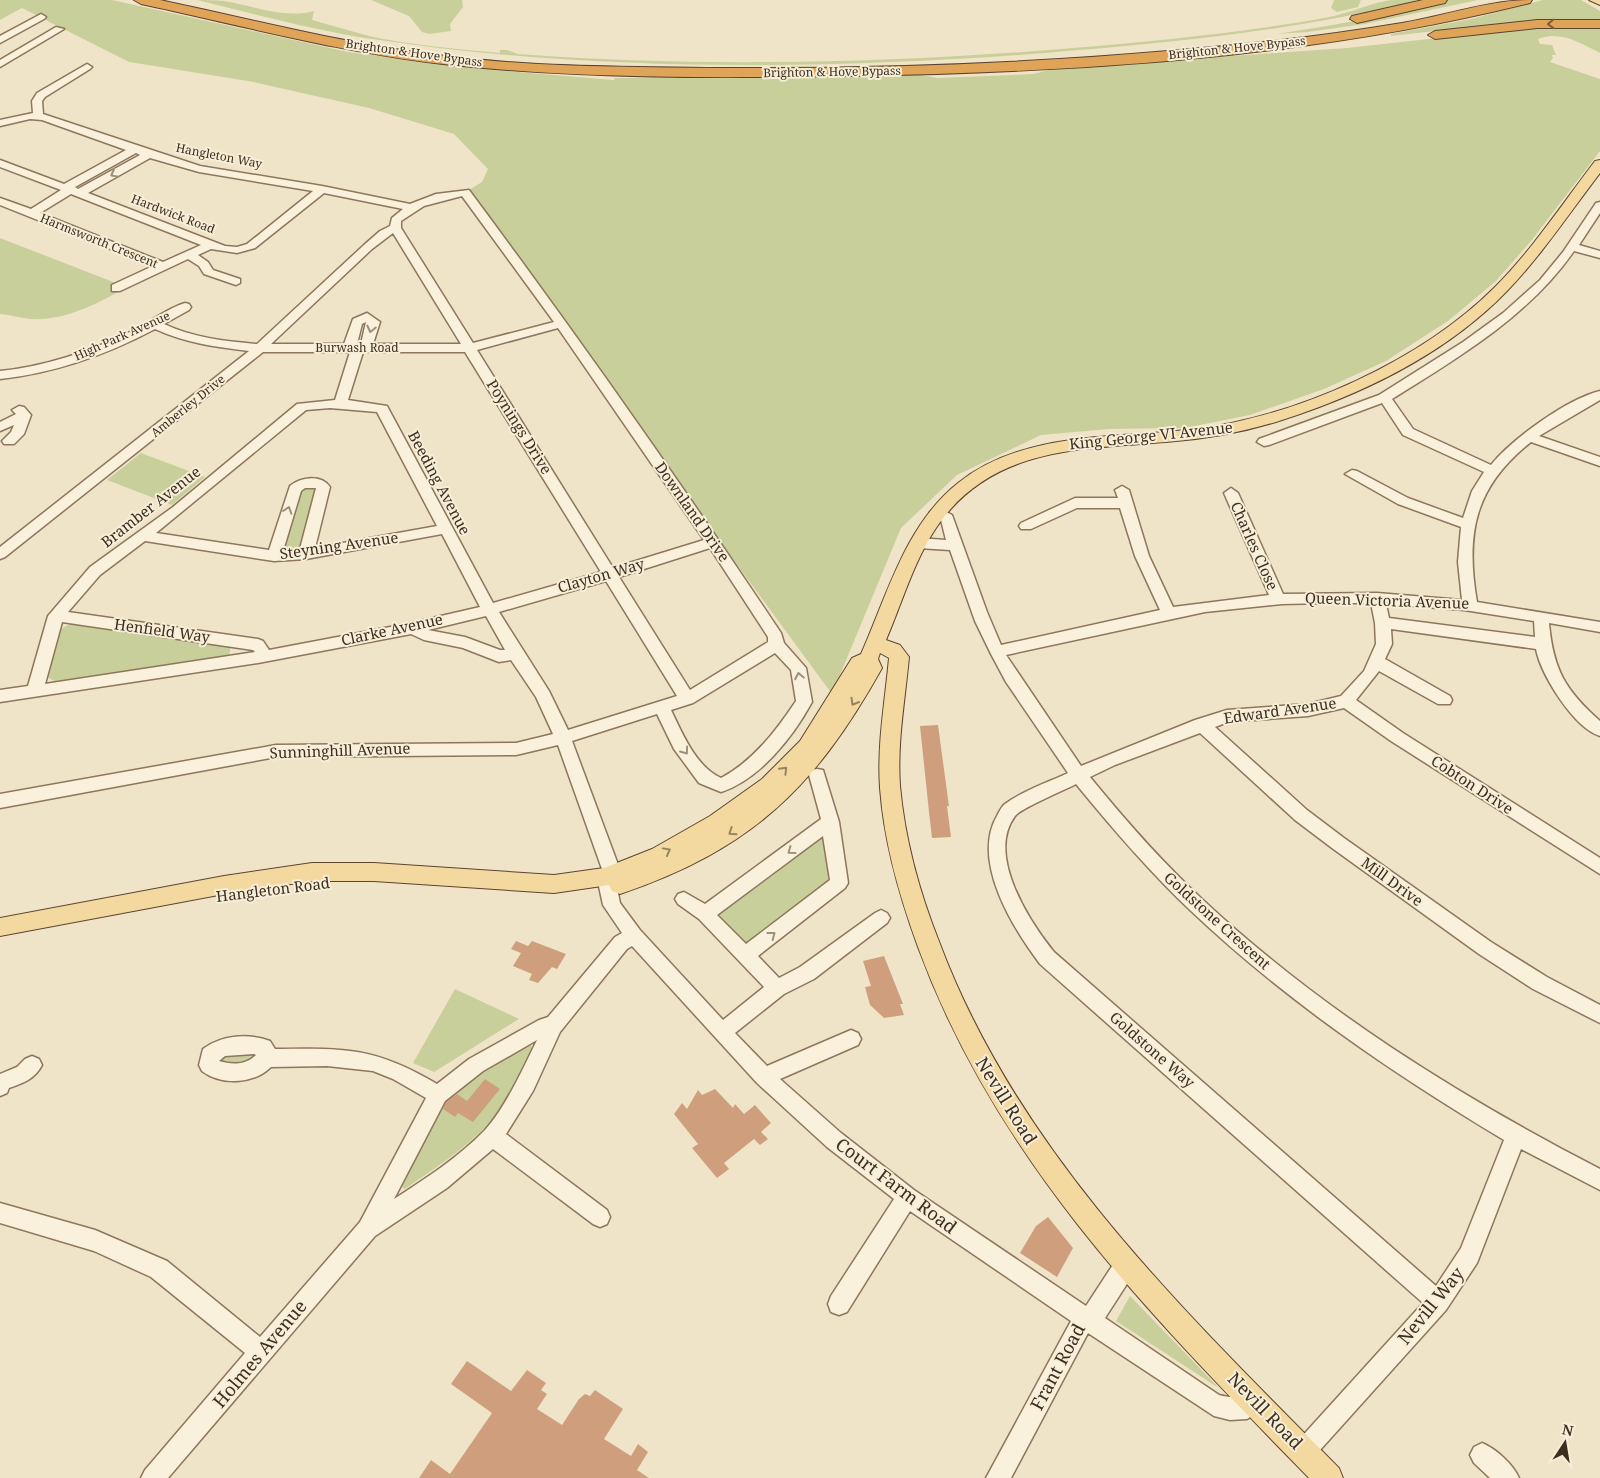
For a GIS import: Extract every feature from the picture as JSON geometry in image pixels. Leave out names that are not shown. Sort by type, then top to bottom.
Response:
[{"type":"highway","name":"Brighton & Hove Bypass","points":[[141,0],[370,49],[448,61],[559,70],[860,72],[979,68],[1138,58],[1310,41],[1400,28],[1525,0]]},
{"type":"highway","name":"Brighton & Hove Bypass","points":[[173,0],[386,45],[454,56],[565,64],[803,68],[1083,56],[1304,36],[1424,17],[1499,0]]},
{"type":"highway","points":[[1345,21],[1440,0]]},
{"type":"highway","points":[[1138,58],[1194,57],[1312,48],[1522,25],[1600,24]]},
{"type":"highway","points":[[1083,56],[1318,26]]},
{"type":"main road","points":[[1595,0],[1600,2]]},
{"type":"main road","name":"King George VI Avenue","points":[[607,883],[686,859],[732,832],[760,801],[806,769],[853,705],[872,668],[871,651],[918,543],[937,512],[975,478],[1012,460],[1032,453],[1085,442],[1181,436],[1229,429],[1278,416],[1317,402],[1380,372],[1448,333],[1496,294],[1524,264],[1600,164]]},
{"type":"main road","name":"Nevill Road","points":[[871,651],[893,650],[899,657],[890,726],[890,789],[903,868],[936,968],[979,1059],[1005,1103],[1064,1190],[1126,1265],[1254,1402],[1304,1451],[1325,1476]]},
{"type":"main road","name":"Hangleton Road","points":[[0,927],[224,890],[404,879],[529,895],[580,894],[607,883]]},
{"type":"main road","name":"Hangleton Road","points":[[0,937],[224,890]]},
{"type":"street","points":[[0,40],[40,17]]},
{"type":"street","points":[[0,64],[59,29]]},
{"type":"street","points":[[37,116],[39,113],[37,101],[40,95],[87,67]]},
{"type":"street","name":"Hangleton Way","points":[[0,123],[37,116],[135,150],[199,169],[322,189],[409,207]]},
{"type":"street","points":[[72,190],[135,150]]},
{"type":"street","points":[[72,190],[149,154]]},
{"type":"street","name":"Hardwick Road","points":[[0,163],[212,244],[236,250],[251,246],[322,189]]},
{"type":"street","name":"Harmsworth Crescent","points":[[0,201],[32,213],[72,190]]},
{"type":"street","name":"Downland Drive","points":[[409,207],[425,200],[465,192],[713,542],[776,637],[776,645]]},
{"type":"street","points":[[1264,442],[1384,398],[1452,356],[1498,322],[1543,283],[1572,247],[1600,205]]},
{"type":"street","points":[[395,228],[396,220],[409,207]]},
{"type":"street","name":"Harmsworth Crescent","points":[[35,215],[163,266]]},
{"type":"street","name":"Poynings Drive","points":[[395,228],[394,245],[469,348],[611,573],[687,698]]},
{"type":"street","name":"Amberley Drive","points":[[0,554],[260,348],[368,247],[395,228]]},
{"type":"street","name":"Harmsworth Crescent","points":[[116,288],[212,244]]},
{"type":"street","points":[[368,247],[394,245]]},
{"type":"street","points":[[1572,247],[1600,255]]},
{"type":"street","points":[[190,255],[204,264],[208,272],[236,281]]},
{"type":"street","name":"High Park Avenue","points":[[0,375],[18,374],[47,368],[90,354],[155,324],[185,307]]},
{"type":"street","name":"Burwash Road","points":[[155,324],[178,335],[211,343],[260,348],[469,348],[560,324]]},
{"type":"street","points":[[340,406],[358,347]]},
{"type":"street","points":[[1470,604],[1466,579],[1469,525],[1478,492],[1493,471],[1529,437],[1551,421],[1600,395]]},
{"type":"street","points":[[1384,398],[1391,404],[1400,423],[1408,432],[1493,471]]},
{"type":"street","name":"Bramber Avenue","points":[[35,691],[56,616],[94,571],[178,510],[291,414],[312,404],[340,406]]},
{"type":"street","name":"Beeding Avenue","points":[[340,406],[372,405],[382,410],[488,609]]},
{"type":"street","points":[[21,412],[13,438],[0,427],[21,412]]},
{"type":"street","points":[[1529,437],[1600,462]]},
{"type":"street","points":[[1352,474],[1403,501],[1469,525]]},
{"type":"street","points":[[274,556],[295,489],[301,484],[319,483],[323,487],[306,554]]},
{"type":"street","name":"Charles Close","points":[[1231,492],[1278,599]]},
{"type":"street","points":[[1026,526],[1075,503],[1123,496],[1142,556],[1169,614]]},
{"type":"street","name":"Goldstone Crescent","points":[[937,512],[946,518],[979,614],[1012,678],[1079,776],[1151,861],[1259,960],[1359,1037],[1456,1101],[1600,1180]]},
{"type":"street","name":"Steyning Avenue","points":[[144,536],[274,556],[306,554],[445,529]]},
{"type":"street","name":"Clayton Way","points":[[488,609],[713,542]]},
{"type":"street","points":[[918,543],[955,546]]},
{"type":"street","name":"Queen Victoria Avenue","points":[[998,651],[1169,614],[1278,599],[1376,598],[1470,604],[1541,616],[1600,623]]},
{"type":"street","name":"Edward Avenue","points":[[1079,776],[1109,760],[1200,724],[1227,716],[1308,710],[1346,701],[1370,674],[1384,644],[1383,623],[1376,598]]},
{"type":"street","points":[[488,609],[543,695],[563,738],[596,823],[611,870],[607,883]]},
{"type":"street","name":"Clarke Avenue","points":[[0,696],[264,655],[412,628],[488,609]]},
{"type":"street","name":"Henfield Way","points":[[56,616],[258,645],[264,655]]},
{"type":"street","points":[[1541,616],[1543,644],[1550,670],[1577,708],[1600,730]]},
{"type":"street","points":[[1383,623],[1543,644]]},
{"type":"street","points":[[412,628],[424,635],[465,643],[499,656],[515,654]]},
{"type":"street","points":[[563,738],[662,708],[687,698],[776,645],[798,668],[804,702],[786,729],[738,778],[721,786],[705,778],[680,744],[662,708]]},
{"type":"street","points":[[1377,662],[1444,700]]},
{"type":"street","name":"Cobton Drive","points":[[1346,701],[1397,737],[1600,866]]},
{"type":"street","name":"Mill Drive","points":[[1200,724],[1301,815],[1370,866],[1505,961],[1600,1015]]},
{"type":"street","name":"Sunninghill Avenue","points":[[0,801],[276,751],[516,749],[563,738]]},
{"type":"street","points":[[745,955],[840,884],[830,822],[818,775]]},
{"type":"street","name":"Goldstone Way","points":[[1079,776],[1016,805],[1005,815],[997,832],[996,846],[1002,876],[1018,913],[1034,943],[1055,966],[1438,1302]]},
{"type":"street","points":[[705,914],[830,822]]},
{"type":"street","name":"Court Farm Road","points":[[607,883],[612,904],[634,936],[764,1077],[834,1140],[906,1197],[1214,1405],[1230,1409],[1247,1408],[1254,1402]]},
{"type":"street","points":[[684,899],[705,914],[777,988]]},
{"type":"street","points":[[721,1032],[777,988],[807,973],[881,918]]},
{"type":"street","name":"Holmes Avenue","points":[[367,1229],[440,1181],[492,1136],[526,1085],[554,1026],[621,943],[634,936]]},
{"type":"street","name":"Holmes Avenue","points":[[153,1478],[260,1351],[367,1229],[438,1095],[452,1082],[491,1054],[546,1026],[554,1026]]},
{"type":"street","points":[[764,1077],[851,1040]]},
{"type":"street","points":[[266,1058],[324,1058],[368,1062],[387,1068],[438,1095]]},
{"type":"street","points":[[0,1087],[2,1082],[24,1073],[32,1065]]},
{"type":"street","name":"Nevill Way","points":[[1304,1451],[1438,1302],[1457,1277],[1469,1255],[1516,1135]]},
{"type":"street","points":[[492,1136],[600,1217]]},
{"type":"street","points":[[839,1304],[906,1197]]},
{"type":"street","points":[[0,1213],[95,1241],[159,1270],[260,1351]]},
{"type":"street","name":"Frant Road","points":[[998,1478],[1085,1317],[1094,1315],[1126,1265]]},
{"type":"street","points":[[1482,1455],[1507,1478]]},
{"type":"green space","points":[[0,0],[112,0],[348,52],[480,69],[614,80],[615,78],[815,77],[913,74],[938,78],[1033,74],[1057,68],[1347,48],[1529,28],[1600,27],[1600,53],[1578,42],[1562,37],[1554,36],[1538,39],[1540,44],[1552,45],[1556,55],[1552,55],[1553,58],[1550,62],[1600,79],[1600,151],[1531,241],[1496,281],[1448,321],[1386,361],[1324,389],[1250,415],[1185,428],[1109,429],[1041,435],[957,475],[901,528],[832,694],[464,193],[482,182],[488,169],[454,134],[369,108],[248,81],[129,62],[22,8],[0,20]]},
{"type":"green space","points":[[197,0],[224,1],[280,13],[291,14],[314,11],[312,20],[369,36],[451,48],[500,53],[500,50],[507,50],[518,54],[600,59],[763,62],[927,58],[1090,47],[1172,39],[1309,21],[1337,15],[1375,3],[1391,0],[1418,0],[1372,11],[1279,28],[1139,45],[962,59],[877,63],[708,65],[538,58],[455,50],[372,39],[328,31]]},
{"type":"green space","points":[[371,0],[462,0],[463,7],[450,24],[451,31],[429,34],[422,32],[409,16]]},
{"type":"green space","points":[[1334,0],[1361,0],[1358,7],[1337,12],[1331,8]]},
{"type":"green space","points":[[1446,0],[1478,0],[1365,24],[1308,32],[1277,34],[1341,24]]},
{"type":"green space","points":[[1543,0],[1581,0],[1600,11],[1600,21],[1505,23],[1391,36],[1391,34],[1471,19]]},
{"type":"green space","points":[[0,238],[126,287],[93,305],[56,317],[31,319],[0,314]]},
{"type":"green space","points":[[141,453],[205,477],[172,505],[107,480]]},
{"type":"green space","points":[[316,485],[317,490],[302,548],[292,553],[283,549],[298,489]]},
{"type":"green space","points":[[74,622],[231,645],[229,656],[57,683],[46,676],[57,631]]},
{"type":"green space","points":[[824,835],[832,882],[747,945],[742,943],[715,917],[714,911]]},
{"type":"green space","points":[[455,989],[519,1019],[434,1072],[413,1063]]},
{"type":"green space","points":[[529,1044],[533,1048],[515,1087],[487,1126],[461,1149],[405,1189],[402,1187],[429,1126],[441,1107],[459,1087],[470,1079]]},
{"type":"green space","points":[[257,1053],[254,1063],[223,1066],[216,1058],[218,1055]]},
{"type":"green space","points":[[1130,1296],[1217,1386],[1217,1387],[1116,1321]]},
{"type":"building","points":[[938,725],[949,806],[947,806],[951,837],[932,838],[920,726]]},
{"type":"building","points":[[516,941],[528,946],[532,941],[566,954],[557,969],[552,967],[538,983],[529,980],[532,974],[513,966],[521,953],[511,949]]},
{"type":"building","points":[[884,956],[903,1004],[900,1004],[904,1015],[884,1018],[870,1005],[865,987],[871,986],[863,961]]},
{"type":"building","points":[[485,1079],[500,1089],[473,1122],[458,1113],[455,1117],[443,1109],[446,1102],[457,1094],[467,1101]]},
{"type":"building","points":[[715,1089],[733,1108],[735,1104],[744,1114],[755,1105],[771,1123],[761,1132],[768,1139],[760,1145],[754,1139],[724,1163],[729,1169],[717,1178],[692,1148],[698,1144],[674,1114],[682,1103],[687,1109],[698,1090],[702,1095]]},
{"type":"building","points":[[1048,1217],[1073,1248],[1057,1277],[1020,1253],[1036,1226]]},
{"type":"building","points":[[467,1361],[511,1391],[527,1370],[546,1383],[541,1390],[547,1394],[537,1409],[562,1425],[579,1399],[585,1394],[590,1396],[595,1390],[623,1409],[604,1439],[631,1456],[638,1444],[648,1452],[637,1470],[649,1478],[419,1478],[431,1460],[450,1474],[492,1413],[451,1384]]}]
